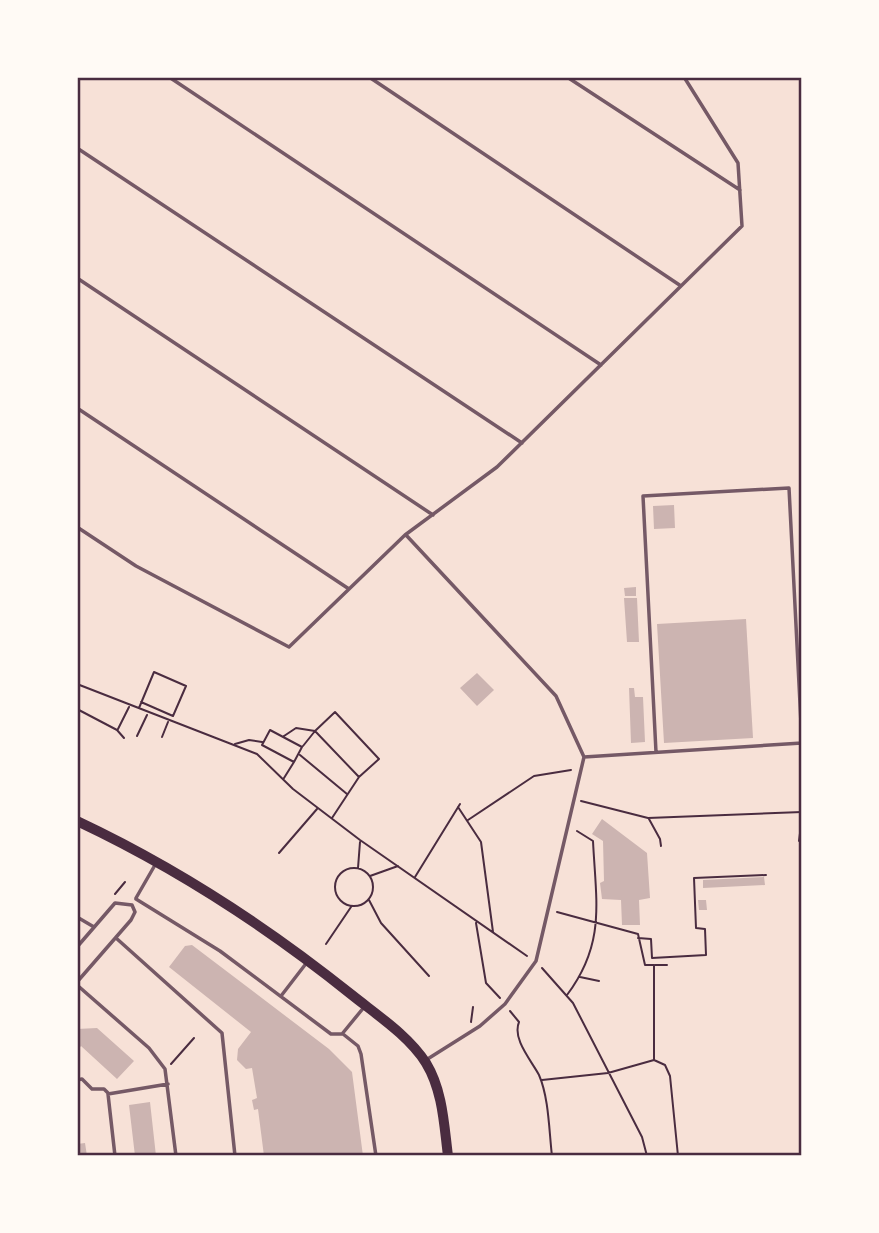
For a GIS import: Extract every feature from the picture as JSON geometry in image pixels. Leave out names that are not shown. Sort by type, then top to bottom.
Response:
[{"type":"main road","points":[[77,821],[158,860],[235,908],[309,960],[399,1034],[425,1061],[437,1088],[448,1156]]},
{"type":"lane","points":[[169,77],[601,365]]},
{"type":"lane","points":[[369,77],[681,286]]},
{"type":"lane","points":[[567,77],[740,190]]},
{"type":"lane","points":[[77,527],[136,566],[289,647],[405,535],[497,467],[742,226],[738,163],[684,77]]},
{"type":"lane","points":[[77,148],[522,443]]},
{"type":"lane","points":[[77,278],[433,515]]},
{"type":"lane","points":[[77,408],[349,589]]},
{"type":"lane","points":[[584,758],[802,743],[789,488],[643,496],[656,752]]},
{"type":"lane","points":[[405,535],[556,696],[584,758],[536,961],[505,1004],[469,1033],[425,1061]]},
{"type":"lane","points":[[132,905],[158,860]]},
{"type":"lane","points":[[136,899],[219,951],[331,1034],[342,1034],[358,1046],[376,1156]]},
{"type":"lane","points":[[77,947],[115,903],[132,905],[135,912],[131,920],[77,983],[149,1048],[165,1069],[176,1156]]},
{"type":"lane","points":[[77,917],[83,917],[94,927]]},
{"type":"lane","points":[[116,938],[222,1033],[235,1156]]},
{"type":"lane","points":[[281,996],[309,960]]},
{"type":"lane","points":[[342,1034],[365,1005]]},
{"type":"lane","points":[[77,1080],[108,1094],[168,1084]]},
{"type":"lane","points":[[108,1094],[116,1156]]},
{"type":"path","points":[[138,710],[154,672],[186,686],[162,737]]},
{"type":"path","points":[[77,684],[129,707],[257,754],[360,841],[536,961],[566,995],[642,1137],[647,1156]]},
{"type":"path","points":[[141,702],[173,716]]},
{"type":"path","points":[[117,730],[129,707]]},
{"type":"path","points":[[77,709],[117,730],[124,738]]},
{"type":"path","points":[[284,779],[302,747],[335,712],[379,759],[359,777],[332,819]]},
{"type":"path","points":[[138,736],[148,713]]},
{"type":"path","points":[[283,736],[296,728],[315,731],[359,777]]},
{"type":"path","points":[[263,743],[270,730],[302,747]]},
{"type":"path","points":[[235,744],[249,740],[263,743],[294,762]]},
{"type":"path","points":[[298,754],[347,795]]},
{"type":"path","points":[[467,821],[534,776],[582,768]]},
{"type":"path","points":[[576,799],[648,818],[802,812]]},
{"type":"path","points":[[415,878],[459,805],[481,842],[493,933]]},
{"type":"path","points":[[279,853],[318,808]]},
{"type":"path","points":[[648,818],[661,846]]},
{"type":"path","points":[[799,841],[802,818]]},
{"type":"path","points":[[566,995],[579,977],[594,943],[597,922],[593,841],[569,825]]},
{"type":"path","points":[[358,869],[360,841]]},
{"type":"path","points":[[369,877],[398,866]]},
{"type":"path","points":[[326,944],[351,906],[368,899],[372,888],[369,877],[358,869],[343,871],[335,886],[338,897],[351,906]]},
{"type":"path","points":[[638,938],[650,939],[652,958],[706,955],[705,929],[696,928],[694,878],[766,875]]},
{"type":"path","points":[[368,899],[381,923],[429,976]]},
{"type":"path","points":[[548,909],[638,934],[645,965],[667,965]]},
{"type":"path","points":[[476,922],[486,983],[519,1022],[516,1030],[519,1040],[541,1081],[552,1156]]},
{"type":"path","points":[[654,965],[654,1060]]},
{"type":"path","points":[[579,977],[599,981]]},
{"type":"path","points":[[469,1033],[473,1007]]},
{"type":"path","points":[[165,1069],[194,1038]]},
{"type":"path","points":[[541,1081],[608,1073],[654,1060],[665,1065],[670,1076],[678,1156]]},
{"type":"building","points":[[674,505],[675,528],[654,529],[653,506]]},
{"type":"building","points":[[636,587],[636,596],[625,596],[624,588]]},
{"type":"building","points":[[624,598],[637,598],[639,642],[627,642]]},
{"type":"building","points":[[746,619],[753,738],[664,743],[657,624]]},
{"type":"building","points":[[477,673],[494,690],[477,706],[460,688]]},
{"type":"building","points":[[629,688],[634,688],[635,697],[643,697],[645,742],[631,743]]},
{"type":"building","points":[[602,819],[647,853],[650,898],[639,900],[640,925],[622,925],[621,900],[602,899],[600,883],[604,881],[603,841],[592,834]]},
{"type":"building","points":[[764,877],[765,885],[703,888],[703,880]]},
{"type":"building","points":[[698,900],[706,900],[707,910],[699,910]]},
{"type":"building","points":[[192,945],[329,1049],[352,1072],[363,1156],[264,1156],[258,1109],[254,1110],[252,1100],[257,1098],[252,1068],[246,1069],[237,1060],[238,1049],[251,1032],[169,967],[185,946]]},
{"type":"building","points":[[97,1028],[134,1061],[117,1079],[81,1046],[77,1051],[77,1029]]},
{"type":"building","points":[[150,1102],[156,1156],[135,1156],[129,1105]]},
{"type":"building","points":[[85,1143],[87,1156],[77,1156],[77,1144]]}]
